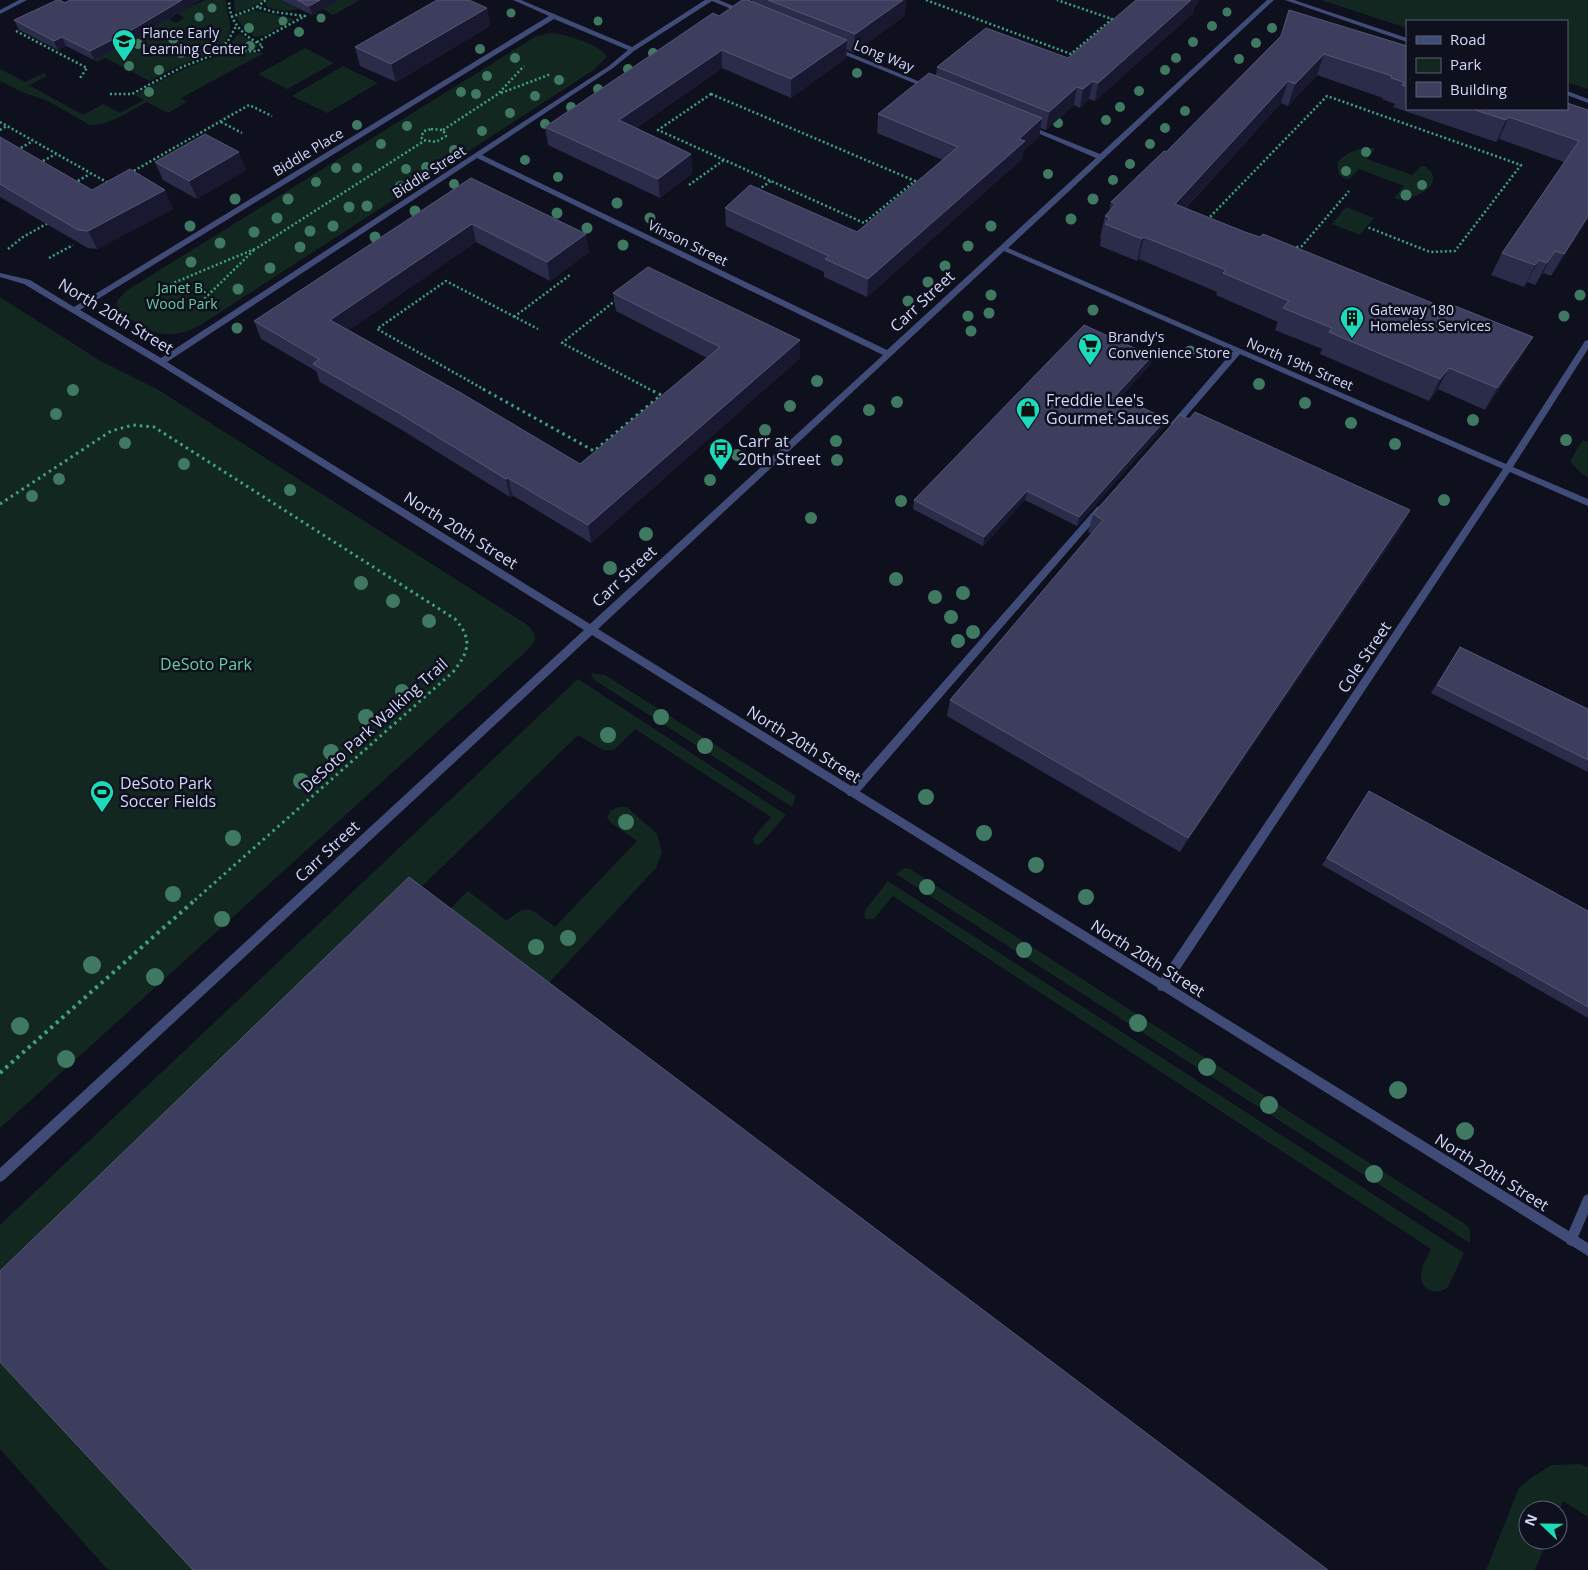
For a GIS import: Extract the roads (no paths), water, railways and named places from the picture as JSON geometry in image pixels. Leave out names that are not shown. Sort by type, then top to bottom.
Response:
[{"type":"street","points":[[0,12],[24,0]]},
{"type":"street","points":[[516,0],[632,50]]},
{"type":"street","name":"Biddle Street","points":[[161,362],[611,68],[632,50],[709,0]]},
{"type":"street","points":[[714,0],[754,16]]},
{"type":"street","name":"Carr Street","points":[[0,1176],[1271,0]]},
{"type":"street","points":[[1288,0],[1406,40]]},
{"type":"street","name":"Biddle Place","points":[[75,310],[554,16]]},
{"type":"street","name":"Long Way","points":[[827,46],[937,90]]},
{"type":"street","points":[[1568,94],[1588,101]]},
{"type":"street","points":[[1020,124],[1101,156]]},
{"type":"street","name":"Vinson Street","points":[[477,155],[888,354]]},
{"type":"street","name":"North 19th Street","points":[[1003,248],[1237,352],[1588,503]]},
{"type":"street","name":"North 20th Street","points":[[0,274],[28,282],[161,362],[1588,1250]]},
{"type":"street","name":"Cole Street","points":[[1162,986],[1508,468],[1588,343]]},
{"type":"street","points":[[1168,432],[1237,352]]},
{"type":"street","points":[[852,793],[1109,499]]},
{"type":"street","points":[[1571,1240],[1588,1200]]},
{"type":"place","name":"Flance Early Learning Center","points":[[124,62]]},
{"type":"place","name":"Gateway 180 Homeless Services","points":[[1352,339]]},
{"type":"place","name":"Brandy's Convenience Store","points":[[1090,366]]},
{"type":"place","name":"Freddie Lee's Gourmet Sauces","points":[[1028,430]]},
{"type":"place","name":"Carr at 20th Street","points":[[721,471]]},
{"type":"place","name":"DeSoto Park Soccer Fields","points":[[102,813]]},
{"type":"park label","name":"Janet B. Wood Park","points":[[182,296]]},
{"type":"park label","name":"DeSoto Park","points":[[206,664]]}]
